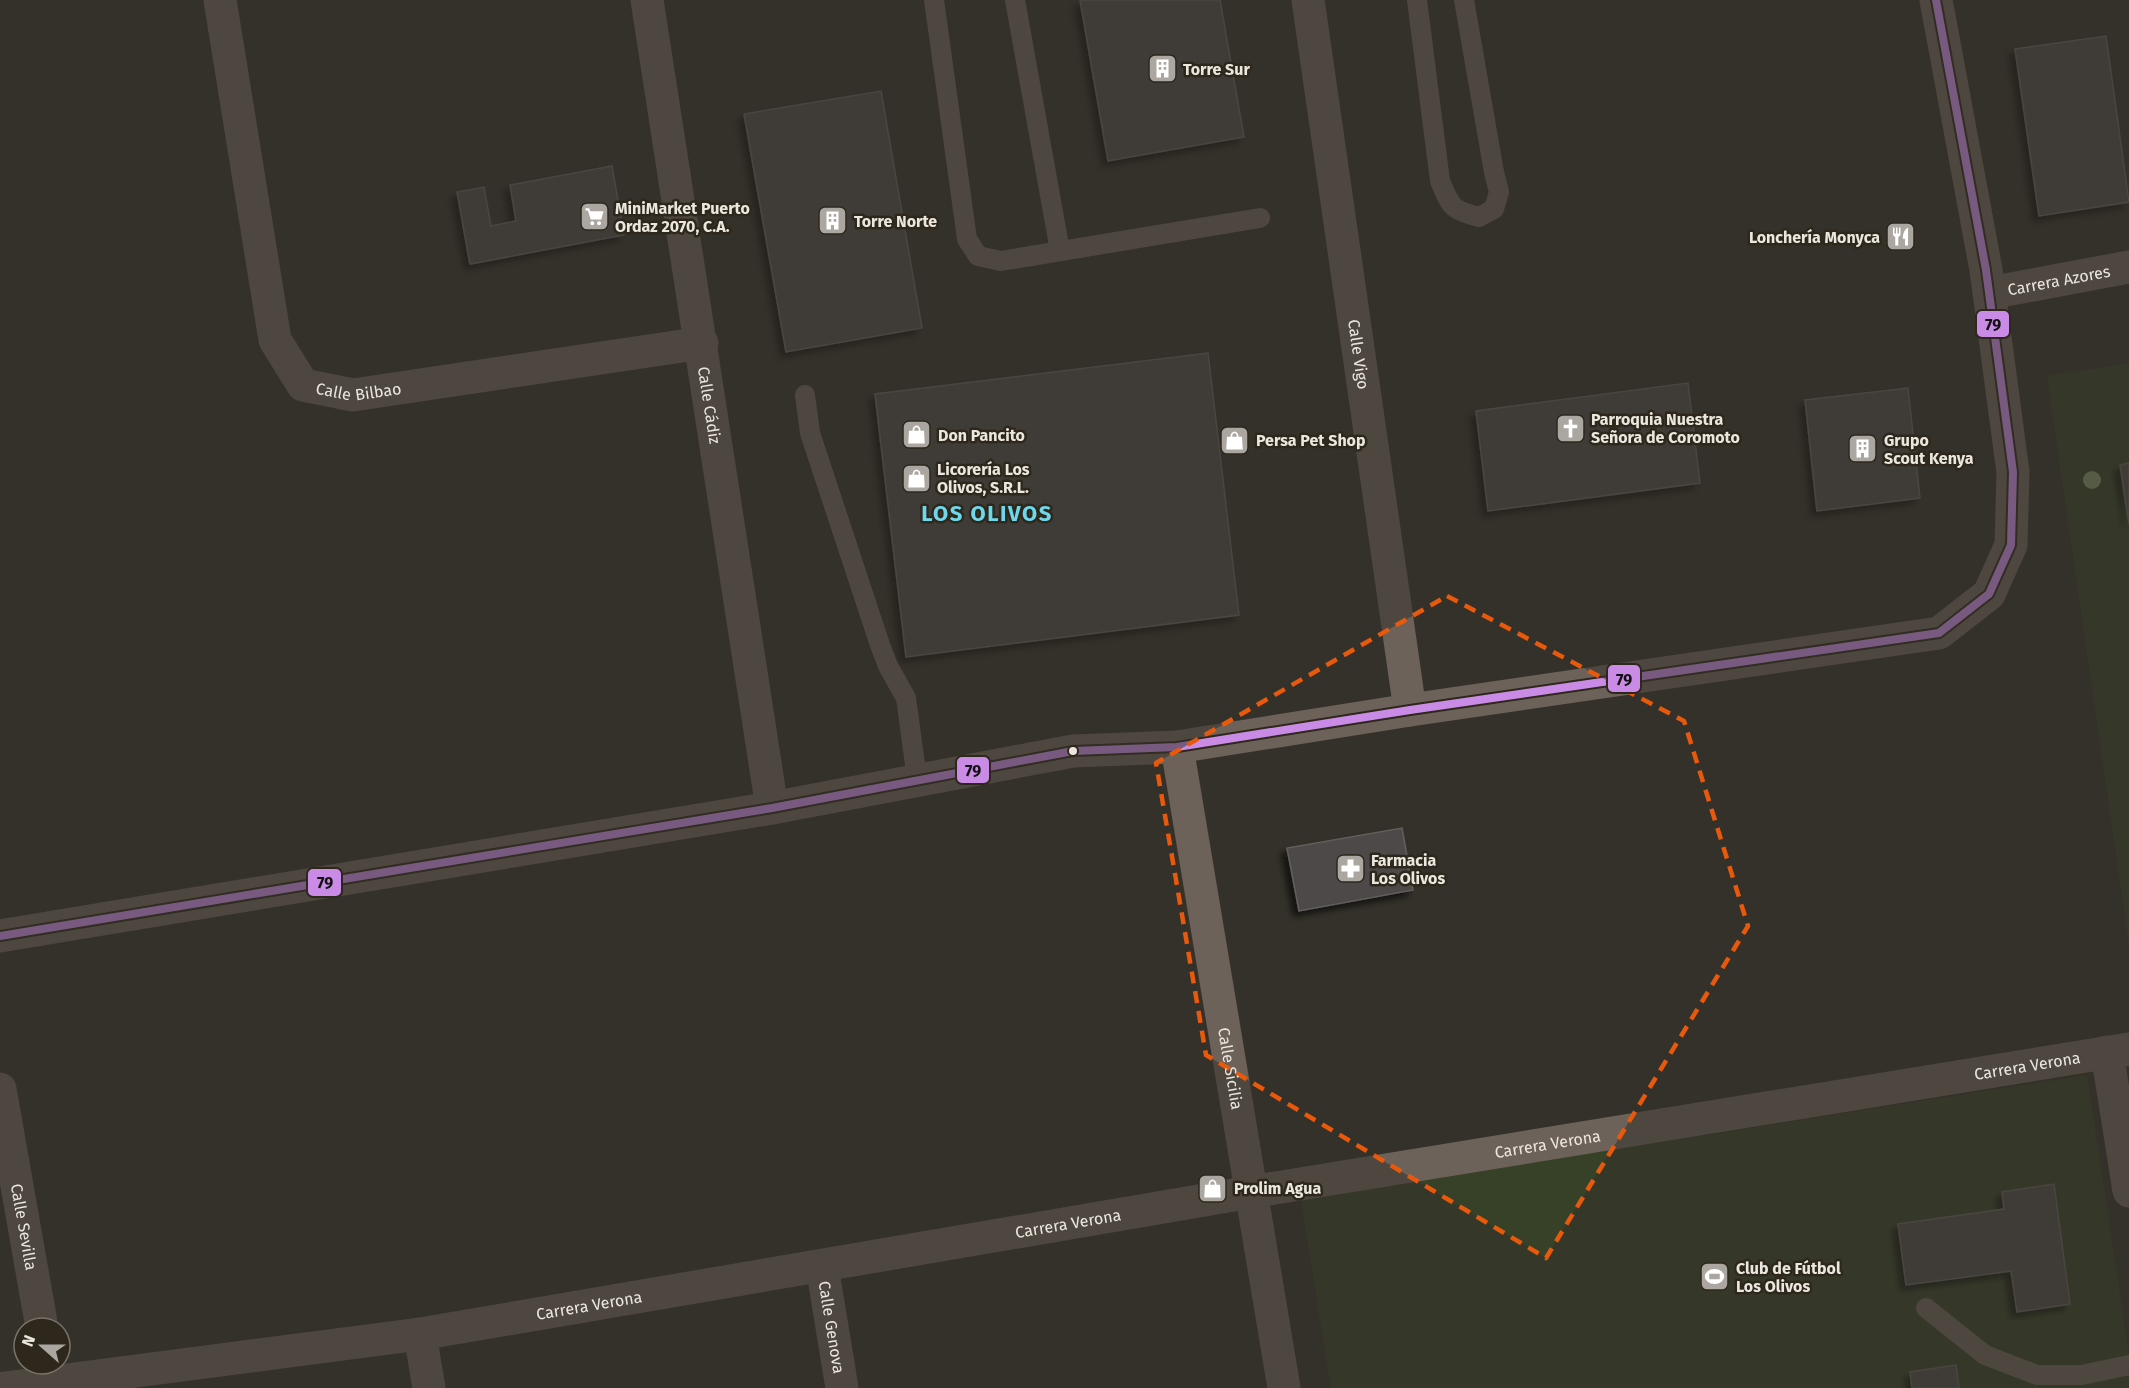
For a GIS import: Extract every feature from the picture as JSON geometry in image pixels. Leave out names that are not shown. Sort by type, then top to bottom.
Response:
[{"type":"street","name":"Calle Bilbao","points":[[220,0],[275,340],[303,385],[353,395],[702,343]]},
{"type":"street","name":"Calle Cádiz","points":[[647,0],[702,343],[772,808]]},
{"type":"street","name":"Calle Vigo","points":[[1308,0],[1410,710]]},
{"type":"street","points":[[0,936],[772,808],[1073,751],[1177,747],[1410,710],[1939,633],[1989,594],[2011,545],[2013,472],[1990,293],[1936,0]]},
{"type":"street","name":"Carrera Azores","points":[[1990,293],[2129,267]]},
{"type":"street","name":"Calle Sicilia","points":[[1177,747],[1284,1388]]},
{"type":"street","points":[[2118,1050],[2129,1191]]},
{"type":"street","name":"Carrera Verona","points":[[5,1388],[50,1378],[420,1334],[1251,1192],[2118,1050]]},
{"type":"street","name":"Calle Sevilla","points":[[0,1089],[40,1316]]},
{"type":"street","name":"Calle Genova","points":[[822,1266],[842,1388]]},
{"type":"street","points":[[420,1334],[429,1388]]},
{"type":"lane","points":[[934,0],[967,239],[978,256],[1001,261],[1260,218]]},
{"type":"lane","points":[[1015,0],[1060,251]]},
{"type":"lane","points":[[1417,0],[1440,180],[1451,205],[1460,213],[1479,217],[1494,209],[1499,192],[1464,0]]},
{"type":"lane","points":[[805,395],[810,434],[879,645],[906,698],[917,780]]},
{"type":"lane","points":[[1926,1308],[1984,1355],[2037,1375],[2082,1375],[2129,1365]]},
{"type":"highlighted area","points":[[1447,596],[1684,721],[1748,926],[1546,1258],[1206,1055],[1156,763]]},
{"type":"green space","points":[[2129,363],[2129,943],[2047,376]]},
{"type":"green space","name":"Club de Fútbol Los Olivos","points":[[2087,1075],[2129,1355],[2129,1388],[1331,1388],[1301,1199]]},
{"type":"building","name":"Torre Sur","points":[[1080,0],[1220,0],[1244,137],[1108,161]]},
{"type":"building","points":[[2106,36],[2129,202],[2039,216],[2015,49]]},
{"type":"building","name":"Torre Norte","points":[[881,91],[922,328],[786,352],[744,114]]},
{"type":"building","points":[[612,166],[624,235],[470,264],[457,192],[484,187],[491,226],[516,221],[510,185]]},
{"type":"building","points":[[1208,353],[1239,615],[906,657],[875,394]]},
{"type":"building","points":[[1688,383],[1700,483],[1488,511],[1476,411]]},
{"type":"building","name":"Grupo Scout Kenya","points":[[1908,388],[1920,498],[1817,511],[1805,400]]},
{"type":"building","points":[[2129,463],[2129,524],[2120,465]]},
{"type":"building","name":"Farmacia Los Olivos","points":[[1402,828],[1413,890],[1299,911],[1287,848]]},
{"type":"building","points":[[2054,1184],[2070,1304],[2017,1312],[2011,1271],[1906,1285],[1898,1224],[2004,1209],[2002,1192]]},
{"type":"building","points":[[1956,1365],[1959,1388],[1912,1388],[1910,1372]]},
{"type":"transit line","name":"79","points":[[0,936],[772,808],[1073,751],[1177,747],[1410,710],[1939,633],[1989,594],[2011,545],[2013,472],[1986,270],[1936,0]]},
{"type":"place","name":"Torre Sur","points":[[1162,69]]},
{"type":"place","name":"MiniMarket Puerto Ordaz 2070, C.A.","points":[[594,217]]},
{"type":"place","name":"Torre Norte","points":[[833,221]]},
{"type":"place","name":"Lonchería Monyca","points":[[1901,237]]},
{"type":"place","name":"Parroquia Nuestra Señora de Coromoto","points":[[1570,428]]},
{"type":"place","name":"Don Pancito","points":[[917,435]]},
{"type":"place","name":"Persa Pet Shop","points":[[1235,440]]},
{"type":"place","name":"Grupo Scout Kenya","points":[[1863,449]]},
{"type":"place","name":"Licorería Los Olivos, S.R.L.","points":[[916,478]]},
{"type":"place","name":"Farmacia Los Olivos","points":[[1350,869]]},
{"type":"place","name":"Prolim Agua","points":[[1213,1188]]},
{"type":"place","name":"Club de Fútbol Los Olivos","points":[[1715,1277]]},
{"type":"district","name":"LOS OLIVOS","points":[[987,513]]}]
